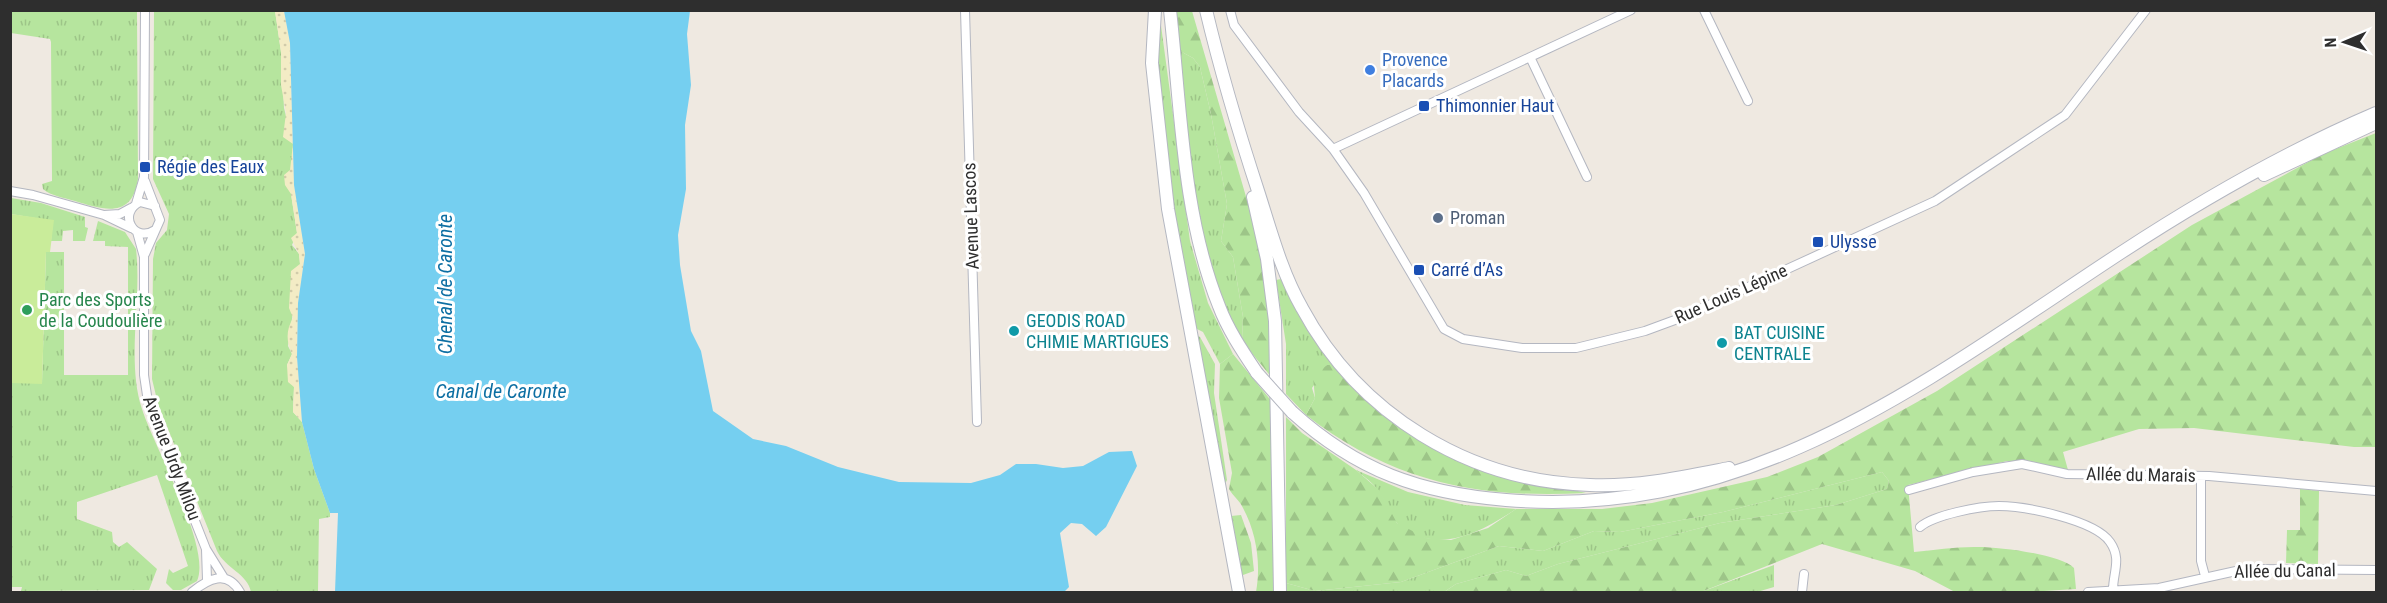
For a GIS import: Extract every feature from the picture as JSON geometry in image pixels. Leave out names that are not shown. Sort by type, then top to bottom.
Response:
[{"type":"main road","points":[[1155,10],[1152,63],[1168,209],[1239,592]]},
{"type":"main road","points":[[1170,10],[1188,178],[1202,253],[1219,308],[1257,373],[1292,412],[1332,444],[1390,476],[1433,491],[1492,499],[1553,502],[1638,496],[1691,487],[1769,461],[1822,439],[1889,404],[2253,172],[2312,140],[2376,112]]},
{"type":"main road","points":[[1206,10],[1237,127],[1267,259],[1275,321],[1280,592]]},
{"type":"main road","points":[[2193,209],[2376,123]]},
{"type":"main road","points":[[1237,127],[1276,248],[1301,308],[1318,336],[1355,384],[1418,434],[1459,455],[1496,470],[1588,485],[1663,480],[1769,461]]},
{"type":"street","points":[[135,231],[128,217],[144,177],[145,10]]},
{"type":"street","name":"Avenue Lascos","points":[[965,10],[976,422]]},
{"type":"street","name":"Rue Louis Lépine","points":[[1230,10],[1234,25],[1299,112],[1333,149],[1397,246],[1444,329],[1463,339],[1522,348],[1576,348],[1644,331],[1683,316],[1935,201],[2065,115],[2146,10]]},
{"type":"street","points":[[1333,149],[1631,10]]},
{"type":"street","points":[[1704,10],[1748,101]]},
{"type":"street","points":[[1530,57],[1587,177]]},
{"type":"street","points":[[10,191],[33,195],[104,215],[135,231],[146,234],[155,230],[160,220],[144,177]]},
{"type":"street","points":[[104,215],[120,214],[145,202],[155,206]]},
{"type":"street","name":"Avenue Urdy Milou","points":[[144,257],[155,230]]},
{"type":"street","name":"Avenue Urdy Milou","points":[[135,231],[144,257],[144,375],[148,402],[206,549],[224,578],[233,583],[240,592]]},
{"type":"street","name":"Allée du Marais","points":[[1908,490],[1973,472],[2022,464],[2067,474],[2201,476],[2376,491]]},
{"type":"street","points":[[2201,476],[2201,561],[2205,576]]},
{"type":"street","points":[[1920,527],[1934,518],[1998,506],[2086,523],[2103,533],[2115,551],[2118,566],[2114,590]]},
{"type":"street","name":"Avenue Urdy Milou","points":[[199,588],[206,549]]},
{"type":"street","name":"Allée du Canal","points":[[2088,592],[2159,588],[2245,569],[2376,570]]},
{"type":"street","points":[[2376,570],[2376,579]]},
{"type":"street","points":[[1803,592],[1804,574]]},
{"type":"street","points":[[199,588],[224,578]]},
{"type":"green space","points":[[11,11],[137,11],[138,179],[130,201],[123,206],[106,209],[96,207],[54,195],[43,189],[42,184],[52,181],[51,42],[50,39],[11,33]]},
{"type":"green space","points":[[154,11],[275,11],[281,52],[284,108],[293,144],[291,194],[297,233],[292,245],[299,254],[300,264],[288,346],[292,354],[287,365],[294,387],[293,412],[302,422],[314,469],[330,513],[330,517],[319,519],[318,592],[251,592],[246,580],[225,562],[217,551],[158,404],[152,379],[153,259],[156,243],[167,230],[169,214],[153,179]]},
{"type":"green space","points":[[1176,11],[1192,11],[1256,231],[1269,311],[1272,378],[1242,341],[1243,317],[1233,257],[1221,241],[1227,204],[1211,114],[1200,67],[1193,58],[1180,51]]},
{"type":"green space","points":[[1160,18],[1190,241],[1208,303],[1233,354],[1220,364],[1203,332],[1195,328],[1181,253],[1168,173],[1160,94]]},
{"type":"green space","points":[[1180,51],[1193,58],[1200,67],[1211,114],[1227,204],[1221,241],[1233,257],[1243,317],[1242,341],[1216,284],[1198,212]]},
{"type":"green space","points":[[2376,133],[2376,447],[2354,447],[2194,428],[2139,429],[2063,452],[2068,470],[2033,462],[2007,461],[1908,485],[1914,552],[1984,547],[2042,555],[2067,563],[2074,568],[2076,589],[2030,592],[1955,592],[1915,571],[1822,544],[1701,592],[1444,592],[1456,584],[1506,570],[1526,576],[1558,564],[1720,523],[1836,505],[1887,489],[1889,481],[1882,472],[1723,512],[1620,532],[1594,531],[1543,551],[1499,546],[1401,582],[1315,591],[1286,583],[1286,417],[1302,433],[1356,470],[1379,490],[1397,523],[1426,538],[1451,540],[1488,528],[1516,509],[1602,509],[1652,503],[1767,477],[1818,457],[1937,391],[2192,225],[2323,154]]},
{"type":"green space","points":[[11,198],[41,203],[85,217],[85,227],[88,228],[85,241],[73,241],[73,230],[63,231],[62,241],[51,241],[53,221],[11,214]]},
{"type":"green space","name":"Parc des Sports de la Coudoulière","points":[[11,214],[54,220],[50,252],[46,252],[42,384],[11,383]]},
{"type":"green space","points":[[98,221],[125,232],[136,249],[135,371],[137,390],[148,426],[189,522],[199,566],[197,581],[181,590],[173,590],[166,583],[169,569],[173,573],[188,566],[157,475],[77,502],[77,519],[112,532],[113,542],[119,547],[127,542],[157,569],[149,590],[21,591],[22,587],[11,587],[11,383],[42,383],[46,252],[64,252],[64,375],[128,375],[128,247],[105,246],[105,241],[93,241]]},
{"type":"green space","points":[[1281,279],[1298,313],[1333,365],[1327,365],[1312,388],[1315,398],[1306,415],[1286,394],[1286,344],[1276,280]]},
{"type":"green space","points":[[1196,335],[1200,337],[1215,364],[1214,393],[1227,480],[1225,484]]},
{"type":"green space","points":[[1233,354],[1273,403],[1273,592],[1256,592],[1258,560],[1255,539],[1242,505],[1229,489],[1232,473],[1219,398],[1220,364]]},
{"type":"green space","points":[[1327,365],[1333,365],[1365,399],[1395,425],[1433,448],[1471,466],[1586,493],[1509,493],[1473,489],[1404,471],[1371,456],[1338,438],[1306,415],[1315,398],[1313,377]]},
{"type":"green space","points":[[1356,470],[1408,492],[1465,505],[1516,509],[1473,533],[1443,540],[1428,539],[1413,534],[1398,524],[1377,489]]},
{"type":"green space","points":[[1882,472],[1889,481],[1887,489],[1836,505],[1720,523],[1558,564],[1526,576],[1506,570],[1456,584],[1444,592],[1286,592],[1286,583],[1315,591],[1401,582],[1499,546],[1543,551],[1594,531],[1620,532],[1723,512]]},
{"type":"green space","points":[[2300,489],[2319,491],[2318,564],[2286,563],[2287,530],[2300,530]]},
{"type":"green space","points":[[1241,515],[1251,543],[1254,571],[1243,575],[1240,573],[1231,516]]},
{"type":"green space","points":[[1774,565],[1774,587],[1757,592],[1701,592]]},
{"type":"sand","points":[[275,11],[284,11],[290,43],[293,144],[283,137],[286,113],[281,85],[281,52]]},
{"type":"sand","points":[[293,145],[294,185],[305,254],[298,303],[297,357],[302,422],[293,412],[294,387],[288,382],[287,365],[292,354],[288,336],[293,318],[289,308],[291,271],[300,264],[299,254],[291,238],[297,233],[291,194],[285,185],[284,175],[290,170]]},
{"type":"water","name":"Canal de Caronte","points":[[284,11],[690,11],[687,34],[691,85],[685,125],[686,189],[678,235],[680,265],[691,331],[701,351],[713,411],[753,439],[786,446],[838,467],[899,482],[971,483],[1000,475],[1016,464],[1063,468],[1083,466],[1109,452],[1132,451],[1137,466],[1106,527],[1096,536],[1082,524],[1071,523],[1060,533],[1069,587],[1064,592],[335,592],[338,513],[330,513],[314,469],[302,422],[297,357],[298,303],[305,254],[294,185],[290,43]]},
{"type":"place","name":"Provence Placards","points":[[1370,70]]},
{"type":"place","name":"Thimonnier Haut","points":[[1424,106]]},
{"type":"place","name":"Régie des Eaux","points":[[145,167]]},
{"type":"place","name":"Proman","points":[[1438,218]]},
{"type":"place","name":"Ulysse","points":[[1818,242]]},
{"type":"place","name":"Carré d’As","points":[[1419,270]]},
{"type":"place","name":"Parc des Sports de la Coudoulière","points":[[27,310]]},
{"type":"place","name":"GEODIS ROAD CHIMIE MARTIGUES","points":[[1014,331]]},
{"type":"place","name":"BAT CUISINE CENTRALE","points":[[1722,343]]},
{"type":"water label","name":"Chenal de Caronte","points":[[445,284]]}]
